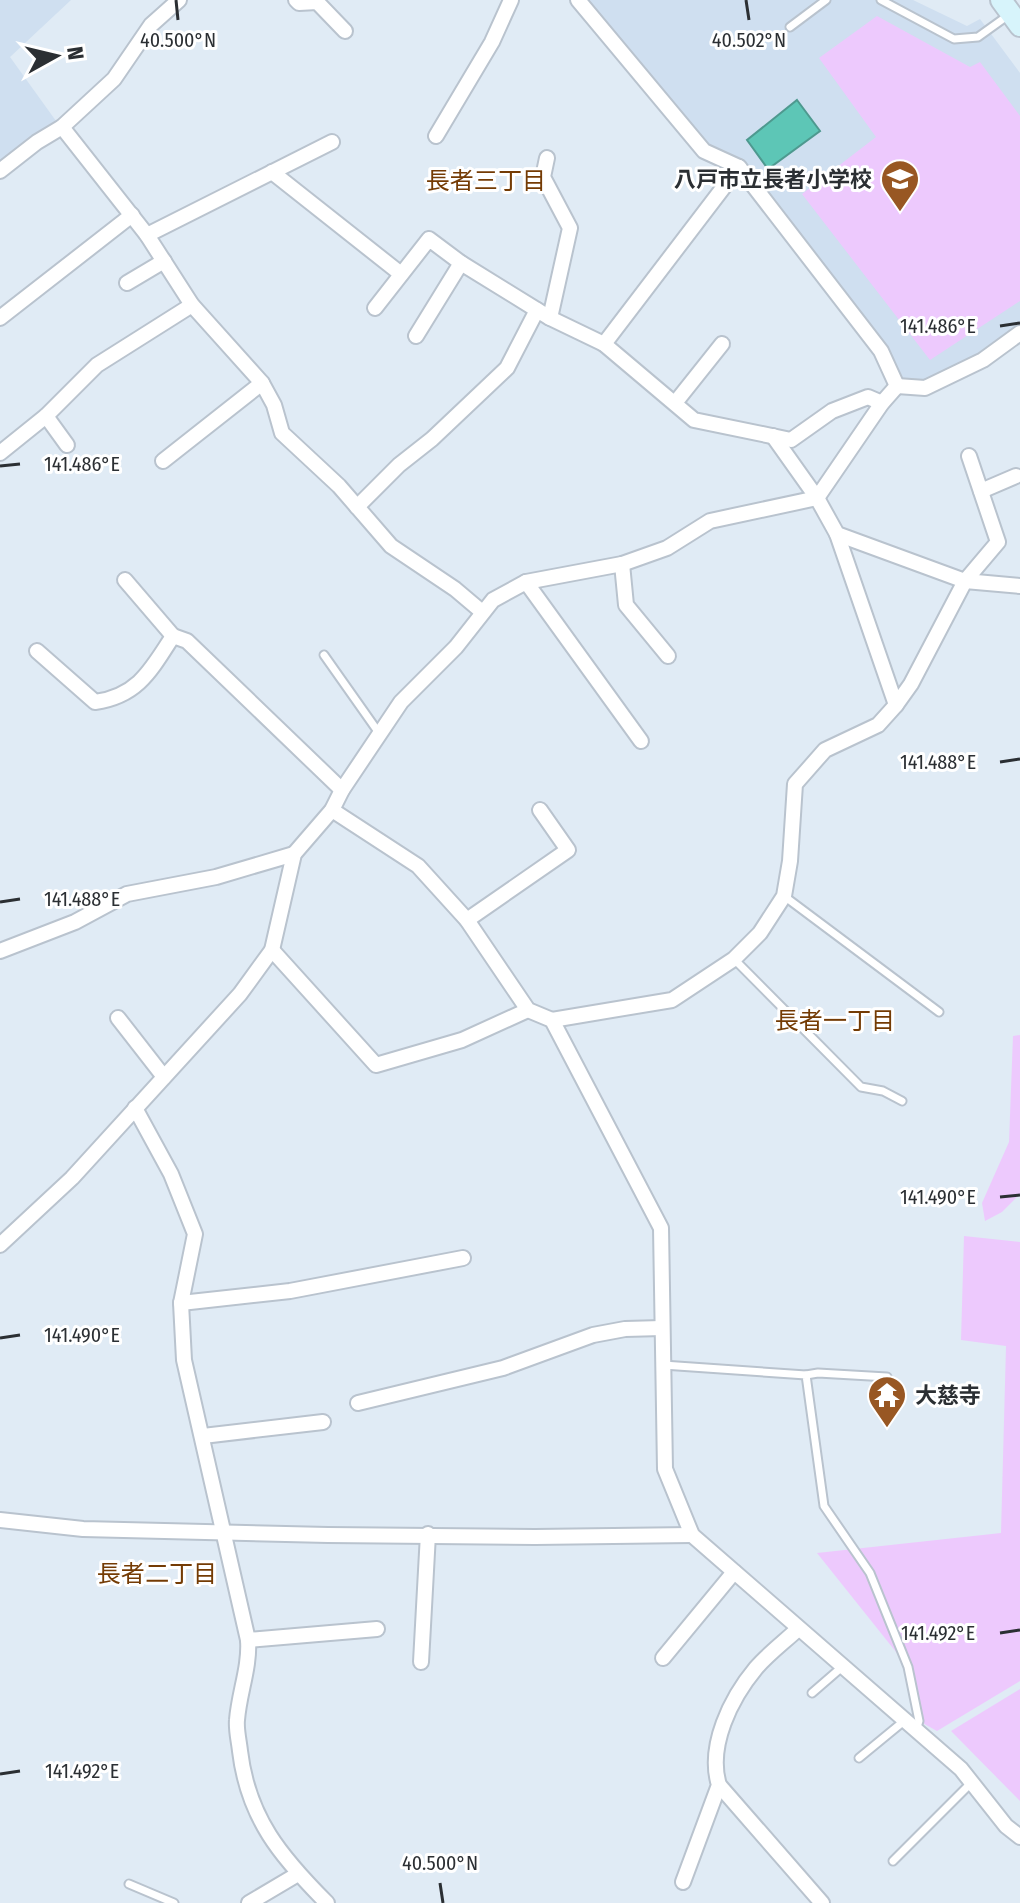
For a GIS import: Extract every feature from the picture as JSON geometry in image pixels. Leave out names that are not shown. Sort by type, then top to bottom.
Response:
[{"type":"street","points":[[0,171],[62,127],[114,79],[151,25],[179,0]]},
{"type":"street","points":[[296,0],[299,3],[317,2],[345,31]]},
{"type":"street","points":[[436,136],[492,42],[511,0]]},
{"type":"street","points":[[578,0],[704,151],[739,167],[881,351],[897,386]]},
{"type":"street","points":[[62,127],[147,235],[192,305],[262,383],[274,405],[282,433],[357,507],[391,546],[455,589],[481,611]]},
{"type":"street","points":[[147,235],[332,142]]},
{"type":"street","points":[[357,507],[507,368],[543,314],[570,228],[543,177],[547,158]]},
{"type":"street","points":[[604,344],[739,167]]},
{"type":"street","points":[[272,172],[401,274]]},
{"type":"street","points":[[0,318],[132,215]]},
{"type":"street","points":[[375,308],[429,239],[461,263],[543,314],[604,344],[694,420],[791,440],[832,411],[868,397],[882,403]]},
{"type":"street","points":[[127,283],[164,261]]},
{"type":"street","points":[[416,336],[461,263]]},
{"type":"street","points":[[0,453],[46,416],[97,365],[192,305]]},
{"type":"street","points":[[897,386],[925,388],[983,360],[1020,333]]},
{"type":"street","points":[[675,403],[722,344]]},
{"type":"street","points":[[163,461],[262,383]]},
{"type":"street","points":[[0,1245],[72,1178],[240,994],[272,950],[294,854],[332,810],[401,702],[456,647],[481,611],[493,600],[526,582],[622,564],[667,548],[710,521],[817,498],[897,386]]},
{"type":"street","points":[[46,416],[67,445]]},
{"type":"street","points":[[773,436],[817,498],[837,534],[896,705]]},
{"type":"street","points":[[332,810],[418,866],[467,920],[528,1010],[552,1020],[672,1000],[734,959],[760,933],[784,896],[790,861],[795,784],[825,750],[878,725],[896,705],[911,684],[965,581],[998,542],[969,456]]},
{"type":"street","points":[[981,491],[1016,476]]},
{"type":"street","points":[[837,534],[965,581],[1020,586]]},
{"type":"street","points":[[622,564],[626,605],[668,656]]},
{"type":"street","points":[[125,580],[173,636],[187,641],[342,790]]},
{"type":"street","points":[[526,582],[641,741]]},
{"type":"street","points":[[37,651],[95,702],[117,699],[147,678],[173,636]]},
{"type":"street","points":[[467,920],[568,850],[540,810]]},
{"type":"street","points":[[0,951],[75,922],[127,894],[216,877],[294,854]]},
{"type":"street","points":[[272,950],[376,1065],[462,1040],[528,1010]]},
{"type":"street","points":[[118,1018],[164,1077]]},
{"type":"street","points":[[552,1020],[661,1228],[665,1469],[692,1535],[961,1769],[1006,1826],[1020,1837]]},
{"type":"street","points":[[135,1108],[171,1174],[195,1234],[181,1303],[184,1360],[248,1640],[249,1653],[236,1722],[242,1768],[253,1806],[274,1846],[327,1903]]},
{"type":"street","points":[[181,1303],[290,1291],[463,1258]]},
{"type":"street","points":[[358,1403],[503,1368],[593,1335],[625,1329],[662,1328]]},
{"type":"street","points":[[203,1436],[323,1422]]},
{"type":"street","points":[[0,1520],[83,1529],[535,1537],[692,1535]]},
{"type":"street","points":[[421,1662],[428,1534]]},
{"type":"street","points":[[663,1658],[734,1572]]},
{"type":"street","points":[[248,1640],[377,1629]]},
{"type":"street","points":[[798,1629],[756,1667],[733,1701],[720,1734],[715,1774],[719,1785],[814,1900]]},
{"type":"street","points":[[683,1882],[719,1785]]},
{"type":"street","points":[[249,1903],[298,1874]]},
{"type":"lane","points":[[790,27],[826,0]]},
{"type":"lane","points":[[881,0],[954,39],[978,37],[1010,13]]},
{"type":"lane","points":[[324,655],[379,733]]},
{"type":"lane","points":[[784,896],[939,1012]]},
{"type":"lane","points":[[734,959],[861,1087],[883,1091],[902,1101]]},
{"type":"lane","points":[[663,1365],[887,1377]]},
{"type":"lane","points":[[806,1375],[824,1506],[870,1573],[908,1667],[919,1721],[859,1758]]},
{"type":"lane","points":[[812,1693],[842,1667]]},
{"type":"lane","points":[[893,1861],[971,1783]]},
{"type":"lane","points":[[129,1884],[174,1903]]},
{"type":"shaded area","points":[[0,0],[71,0],[10,57],[56,121],[0,165]]},
{"type":"shaded area","name":"八戸市立長者小学校","points":[[585,0],[913,0],[967,26],[980,19],[1020,73],[1020,327],[981,354],[949,370],[916,383],[900,379],[740,160],[701,143]]},
{"type":"shaded area","points":[[877,16],[970,67],[980,62],[1020,116],[1020,301],[930,360],[802,194],[876,137],[819,58]]},
{"type":"shaded area","points":[[797,100],[820,131],[768,169],[747,140]]},
{"type":"shaded area","points":[[1020,1035],[1020,1194],[1002,1212],[985,1221],[982,1203],[1009,1142],[1013,1036]]},
{"type":"shaded area","points":[[964,1236],[1020,1242],[1020,1681],[937,1731],[919,1721],[908,1667],[817,1553],[1001,1533],[1006,1346],[961,1340]]},
{"type":"shaded area","points":[[1020,1689],[1020,1801],[951,1731]]},
{"type":"place","name":"八戸市立長者小学校","points":[[900,213]]},
{"type":"place","name":"大慈寺","points":[[887,1429]]},
{"type":"district","name":"長者三丁目","points":[[486,181]]},
{"type":"district","name":"長者一丁目","points":[[835,1021]]},
{"type":"district","name":"長者二丁目","points":[[157,1574]]}]
